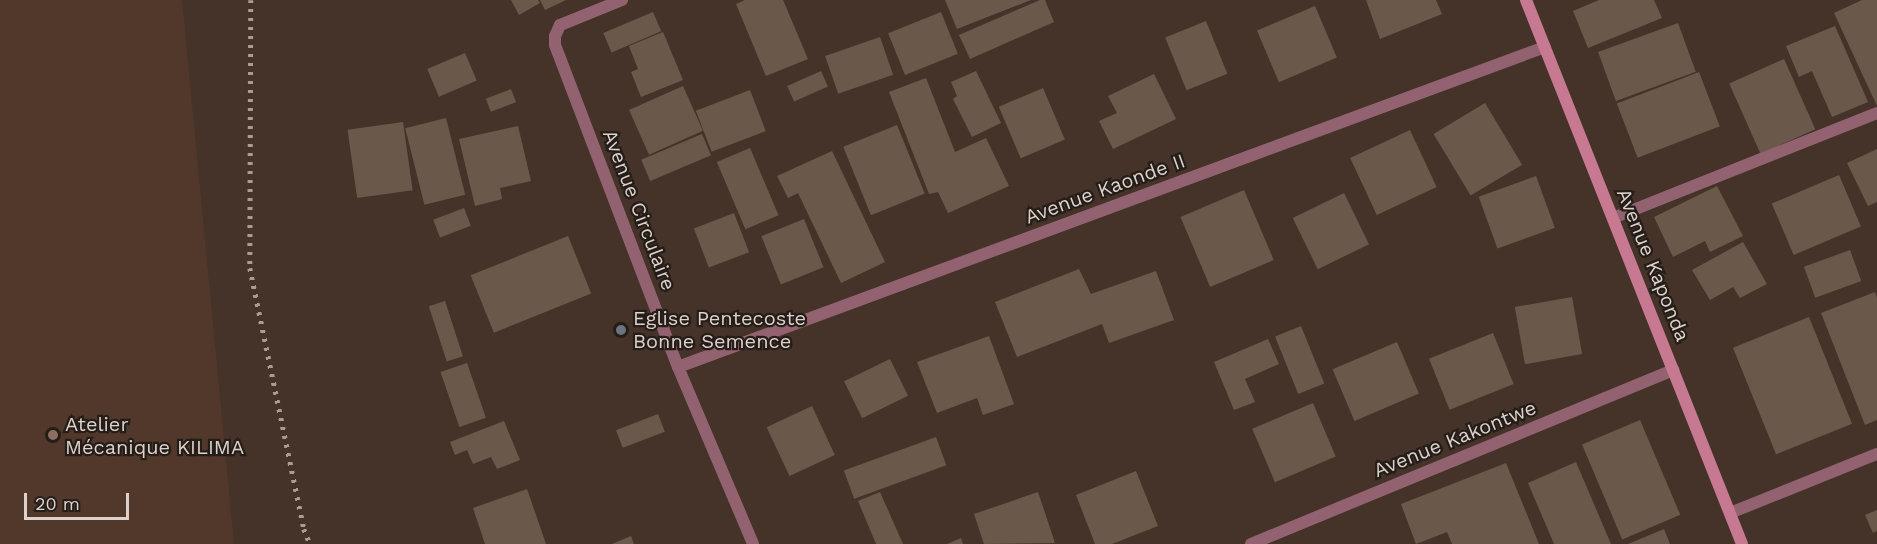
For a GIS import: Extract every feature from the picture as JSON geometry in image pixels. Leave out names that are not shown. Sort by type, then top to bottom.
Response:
[{"type":"street","name":"Avenue Circulaire","points":[[622,0],[560,25],[555,36],[559,57],[678,367],[753,544]]},
{"type":"street","name":"Avenue Kaponda","points":[[1526,0],[1742,544]]},
{"type":"street","name":"Avenue Kaonde II","points":[[678,367],[1545,47]]},
{"type":"street","points":[[1613,218],[1877,113]]},
{"type":"street","name":"Avenue Kakontwe","points":[[1251,544],[1674,370]]},
{"type":"street","points":[[1730,513],[1877,454]]},
{"type":"shaded area","points":[[0,0],[182,0],[234,544],[0,544]]},
{"type":"building","points":[[511,0],[538,0],[540,3],[519,15]]},
{"type":"building","points":[[540,0],[566,0],[545,10]]},
{"type":"building","points":[[745,0],[783,0],[808,59],[766,76],[736,4]]},
{"type":"building","points":[[945,0],[1031,0],[957,29]]},
{"type":"building","points":[[1040,0],[1045,0],[1054,22],[970,59],[959,35]]},
{"type":"building","points":[[1366,0],[1436,0],[1442,14],[1380,39]]},
{"type":"building","points":[[1599,0],[1654,0],[1662,18],[1588,48],[1573,11]]},
{"type":"building","points":[[1862,0],[1877,0],[1877,106],[1834,13]]},
{"type":"building","points":[[1315,6],[1337,58],[1279,82],[1257,31]]},
{"type":"building","points":[[653,12],[661,31],[611,52],[603,33]]},
{"type":"building","points":[[941,12],[958,54],[905,75],[888,33]]},
{"type":"building","points":[[1206,21],[1227,74],[1187,90],[1165,37]]},
{"type":"building","points":[[1678,23],[1696,72],[1616,101],[1598,52]]},
{"type":"building","points":[[1835,26],[1868,102],[1832,117],[1812,71],[1799,77],[1786,46]]},
{"type":"building","points":[[663,32],[683,80],[641,97],[631,72],[638,69],[629,46]]},
{"type":"building","points":[[880,37],[893,75],[838,94],[825,56]]},
{"type":"building","points":[[465,53],[477,81],[439,97],[427,69]]},
{"type":"building","points":[[1784,59],[1815,129],[1761,154],[1729,83]]},
{"type":"building","points":[[821,71],[828,87],[794,102],[787,86]]},
{"type":"building","points":[[976,71],[1001,123],[972,137],[953,99],[957,96],[951,82]]},
{"type":"building","points":[[1699,72],[1720,126],[1638,158],[1617,104]]},
{"type":"building","points":[[1154,74],[1176,119],[1113,149],[1099,121],[1117,113],[1108,96]]},
{"type":"building","points":[[926,78],[955,152],[986,138],[1009,186],[948,213],[938,192],[929,194],[889,92]]},
{"type":"building","points":[[683,86],[703,131],[649,155],[629,110]]},
{"type":"building","points":[[1043,88],[1065,140],[1021,158],[999,107]]},
{"type":"building","points":[[511,89],[516,102],[491,112],[486,99]]},
{"type":"building","points":[[750,90],[766,131],[712,152],[696,111]]},
{"type":"building","points":[[1485,103],[1522,165],[1471,196],[1434,134]]},
{"type":"building","points":[[446,118],[465,195],[424,205],[405,128]]},
{"type":"building","points":[[403,122],[413,190],[357,198],[348,130]]},
{"type":"building","points":[[897,125],[925,194],[871,215],[843,147]]},
{"type":"building","points":[[518,126],[531,181],[500,188],[502,199],[475,206],[459,139]]},
{"type":"building","points":[[1410,130],[1437,187],[1377,215],[1350,158]]},
{"type":"building","points":[[702,134],[711,155],[650,181],[641,160]]},
{"type":"building","points":[[750,148],[779,215],[745,229],[717,162]]},
{"type":"building","points":[[1877,149],[1877,202],[1868,206],[1847,163]]},
{"type":"building","points":[[832,151],[885,262],[841,283],[798,193],[788,198],[777,176]]},
{"type":"building","points":[[1839,175],[1861,227],[1794,255],[1772,204]]},
{"type":"building","points":[[1536,176],[1555,228],[1497,249],[1479,197]]},
{"type":"building","points":[[1717,186],[1743,236],[1710,252],[1705,241],[1673,257],[1654,217]]},
{"type":"building","points":[[1244,190],[1274,260],[1210,287],[1180,217]]},
{"type":"building","points":[[1344,193],[1369,244],[1318,269],[1293,218]]},
{"type":"building","points":[[464,208],[471,226],[440,238],[433,220]]},
{"type":"building","points":[[734,213],[749,252],[709,268],[694,228]]},
{"type":"building","points":[[804,219],[823,267],[781,284],[761,236]]},
{"type":"building","points":[[568,236],[591,293],[494,333],[471,275]]},
{"type":"building","points":[[1743,242],[1767,284],[1740,298],[1733,287],[1710,300],[1692,270]]},
{"type":"building","points":[[1850,250],[1861,281],[1815,298],[1804,267]]},
{"type":"building","points":[[1079,269],[1091,294],[1156,271],[1174,320],[1109,343],[1102,324],[1017,357],[995,302]]},
{"type":"building","points":[[1875,292],[1877,298],[1877,420],[1865,425],[1821,313]]},
{"type":"building","points":[[1572,297],[1582,354],[1525,364],[1515,307]]},
{"type":"building","points":[[445,301],[463,356],[447,361],[429,306]]},
{"type":"building","points":[[1809,317],[1852,424],[1776,454],[1733,348]]},
{"type":"building","points":[[1301,326],[1324,383],[1298,394],[1275,336]]},
{"type":"building","points":[[1493,333],[1514,384],[1450,410],[1429,359]]},
{"type":"building","points":[[989,336],[1014,404],[983,415],[977,398],[937,413],[917,362]]},
{"type":"building","points":[[1268,339],[1279,364],[1245,379],[1255,402],[1234,410],[1214,362]]},
{"type":"building","points":[[1397,342],[1419,394],[1354,421],[1333,369]]},
{"type":"building","points":[[890,359],[908,396],[862,418],[844,381]]},
{"type":"building","points":[[467,363],[486,418],[459,427],[441,372]]},
{"type":"building","points":[[1313,403],[1336,456],[1275,482],[1252,429]]},
{"type":"building","points":[[812,406],[835,455],[790,476],[767,427]]},
{"type":"building","points":[[658,414],[665,432],[623,448],[616,430]]},
{"type":"building","points":[[1640,420],[1680,515],[1622,539],[1582,445]]},
{"type":"building","points":[[504,421],[520,460],[497,469],[491,457],[473,464],[467,450],[455,455],[450,442]]},
{"type":"building","points":[[936,437],[946,465],[854,499],[844,471]]},
{"type":"building","points":[[1576,462],[1611,544],[1554,544],[1528,483]]},
{"type":"building","points":[[1506,463],[1539,544],[1452,544],[1447,532],[1416,544],[1401,504]]},
{"type":"building","points":[[1136,471],[1158,526],[1112,544],[1095,544],[1076,495]]},
{"type":"building","points":[[527,489],[546,544],[485,544],[473,508]]},
{"type":"building","points":[[880,492],[903,544],[876,544],[858,501]]},
{"type":"building","points":[[1038,492],[1055,543],[984,544],[974,514]]},
{"type":"building","points":[[1877,510],[1877,531],[1873,533],[1865,515]]},
{"type":"building","points":[[1664,529],[1670,544],[1628,544]]},
{"type":"building","points":[[631,536],[634,544],[612,544]]},
{"type":"building","points":[[961,538],[963,544],[947,544]]},
{"type":"railway","points":[[251,0],[250,268],[304,529],[310,544]]},
{"type":"place","name":"Eglise Pentecoste Bonne Semence","points":[[621,330]]},
{"type":"place","name":"Atelier Mécanique KILIMA","points":[[53,435]]}]
